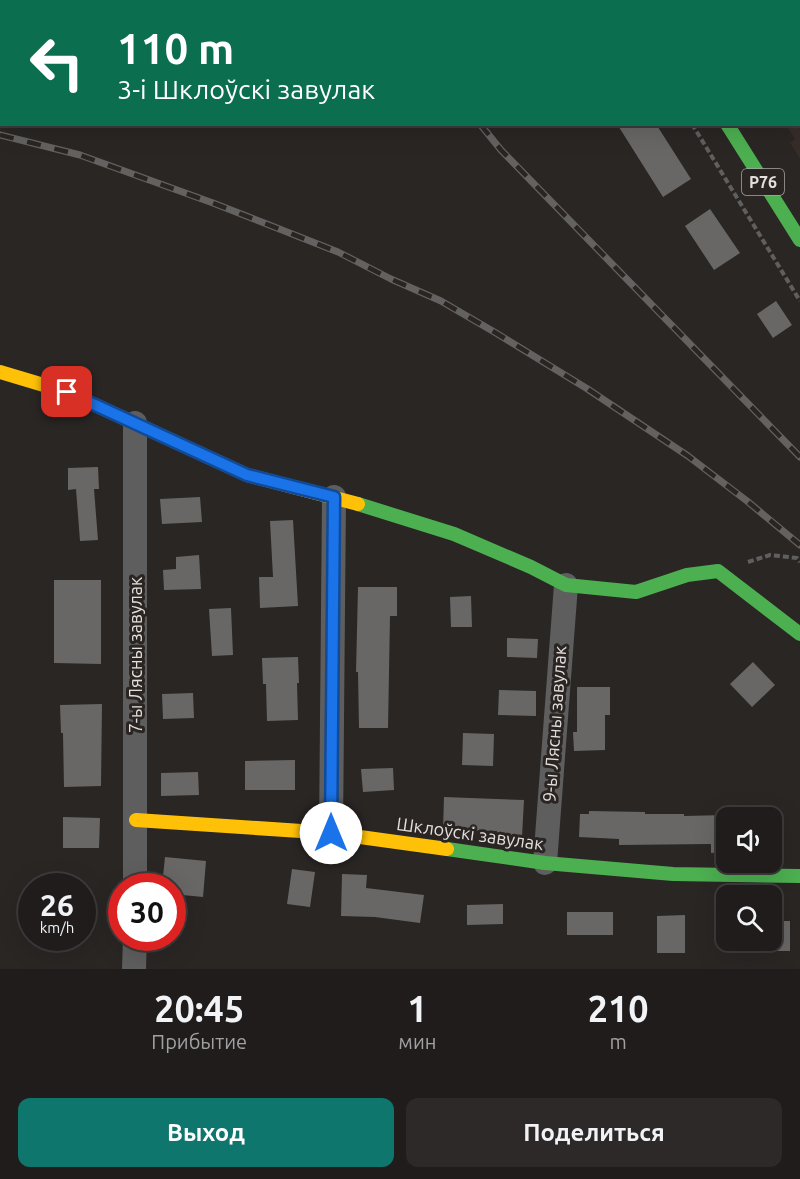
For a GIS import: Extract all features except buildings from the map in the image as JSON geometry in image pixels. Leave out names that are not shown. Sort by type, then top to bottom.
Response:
[{"type":"street","name":"Р76","points":[[728,126],[800,240]]},
{"type":"street","points":[[0,372],[67,392],[247,475],[334,497],[454,534],[531,567],[566,585],[636,592],[687,575],[718,571],[800,634]]},
{"type":"street","name":"7-ы Лясны завулак","points":[[135,423],[135,873]]},
{"type":"street","points":[[331,833],[334,497]]},
{"type":"street","name":"9-ы Лясны завулак","points":[[545,863],[566,585]]},
{"type":"street","name":"Шклоўскі завулак","points":[[136,820],[331,833],[545,863],[673,874],[800,876]]},
{"type":"street","points":[[134,969],[135,951]]},
{"type":"path","points":[[693,126],[800,301]]},
{"type":"path","points":[[718,571],[770,555],[797,558],[800,562]]},
{"type":"shaded area","points":[[787,126],[800,126],[800,159],[790,143],[795,139]]},
{"type":"railway","points":[[482,126],[501,150],[800,457]]},
{"type":"railway","points":[[0,135],[80,155],[213,203],[338,252],[441,301],[586,388],[688,456],[800,545]]},
{"type":"traffic: fast","points":[[728,126],[800,240]]},
{"type":"traffic: fast","points":[[358,504],[454,534],[531,567],[566,585],[636,592],[687,575],[718,571],[800,634]]},
{"type":"traffic: fast","points":[[447,849],[545,863],[673,874],[800,876]]},
{"type":"traffic: slow","points":[[0,372],[67,392],[247,475],[358,504]]},
{"type":"traffic: slow","points":[[136,820],[331,833],[447,849]]},
{"type":"route","points":[[67,392],[247,475],[334,497],[331,833]]}]
